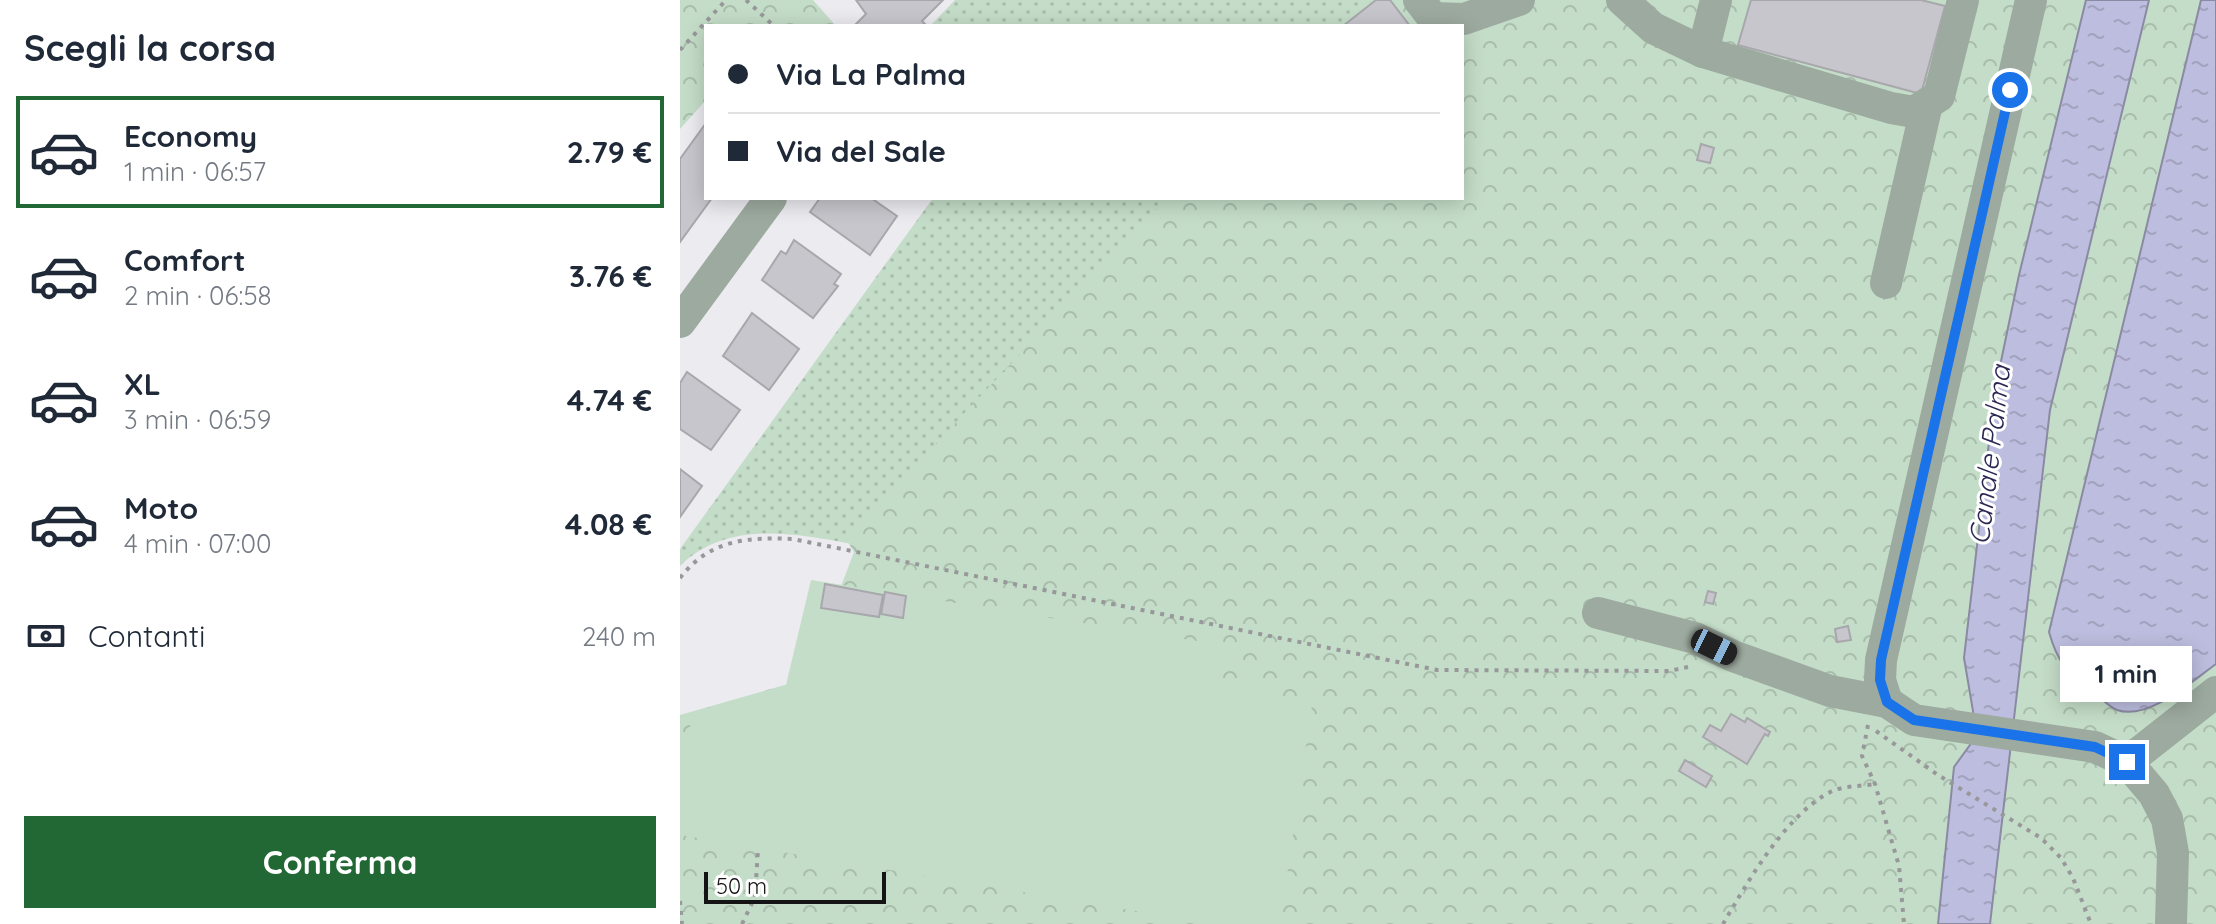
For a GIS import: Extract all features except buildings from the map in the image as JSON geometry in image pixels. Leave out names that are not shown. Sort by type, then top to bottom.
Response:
[{"type":"street","points":[[1419,0],[1433,18],[1464,19],[1519,0]]},
{"type":"street","points":[[1622,0],[1653,28],[1703,52],[1891,108],[1914,112],[1939,96],[1963,0]]},
{"type":"street","points":[[1703,52],[1716,0]]},
{"type":"street","points":[[1887,702],[1880,680],[1881,660],[2031,0]]},
{"type":"street","points":[[1886,283],[1927,104]]},
{"type":"street","points":[[680,322],[770,200]]},
{"type":"street","points":[[1598,613],[1695,638],[1733,656],[1830,691],[1887,702],[1914,720],[2095,747],[2127,762],[2154,794],[2167,819],[2173,853],[2171,924]]},
{"type":"street","points":[[2127,762],[2216,692]]},
{"type":"path","points":[[680,50],[726,0]]},
{"type":"path","points":[[746,0],[772,24]]},
{"type":"path","points":[[680,578],[699,559],[735,540],[752,537],[793,539],[1437,670],[1669,671],[1691,666]]},
{"type":"path","points":[[1904,924],[1899,866],[1875,784],[1862,756],[1868,722],[1881,736],[1938,775],[2041,838],[2061,858],[2073,878],[2091,924]]},
{"type":"path","points":[[1723,924],[1759,866],[1798,814],[1834,790],[1875,784]]},
{"type":"path","points":[[742,924],[755,897],[758,849]]},
{"type":"path","points":[[680,901],[682,924]]},
{"type":"green space","points":[[680,0],[813,0],[834,24],[704,24],[704,102],[680,129]]},
{"type":"green space","points":[[955,0],[1613,0],[1750,86],[885,550],[805,536],[751,534],[726,539],[702,549],[680,566],[680,549],[932,200],[1464,200],[1464,24],[932,24]]},
{"type":"green space","points":[[1376,0],[2216,0],[2216,924],[680,924],[680,715],[806,679],[854,552],[846,539],[1165,200],[1464,200],[1464,24],[1346,24]]},
{"type":"green space","points":[[811,580],[1216,644],[1222,678],[1312,705],[1280,924],[1214,924],[680,835],[680,781],[693,712],[786,685]]},
{"type":"water","name":"Canale Palma","points":[[2086,0],[2149,0],[2050,410],[1990,924],[1938,924],[1954,767],[1975,738],[1964,658],[1995,390],[2019,275]]},
{"type":"water","points":[[2201,0],[2216,0],[2216,664],[2169,698],[2142,710],[2129,712],[2110,706],[2069,672],[2056,652],[2049,632]]},
{"type":"route","points":[[2010,90],[1881,660],[1880,680],[1887,702],[1914,720],[2095,747],[2127,762]]}]
